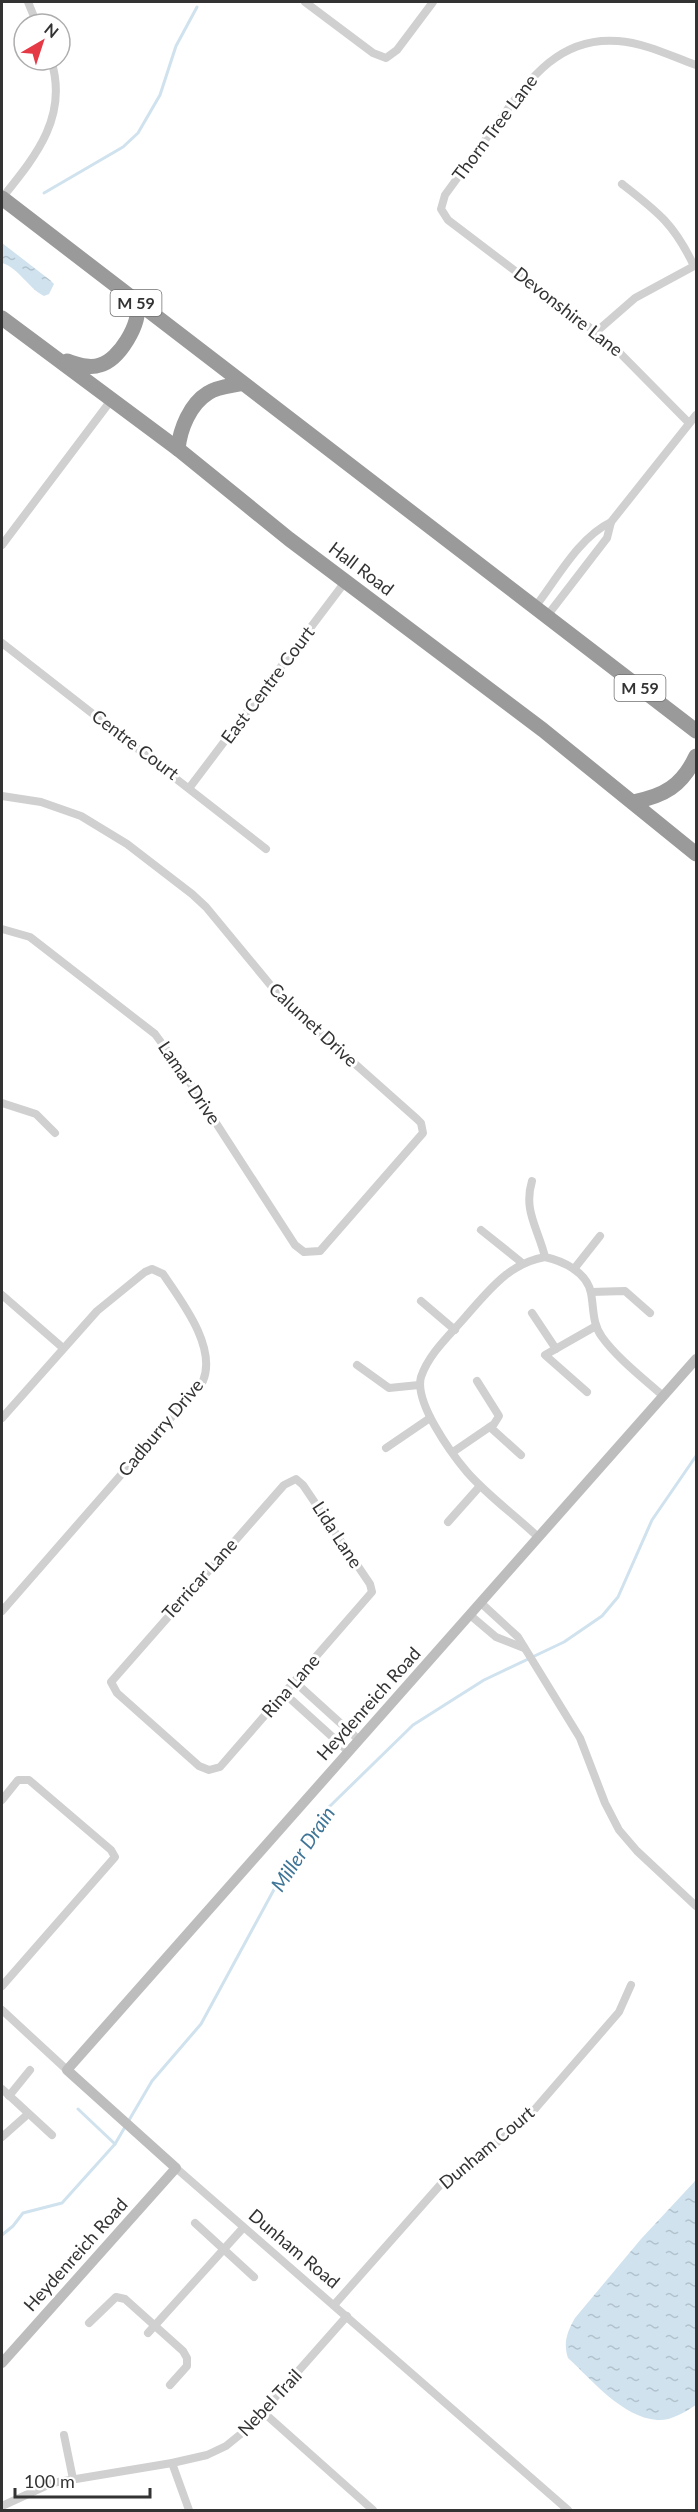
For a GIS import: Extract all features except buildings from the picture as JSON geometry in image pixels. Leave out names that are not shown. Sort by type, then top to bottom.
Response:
[{"type":"highway","name":"M 59","points":[[2,198],[240,384],[696,731]]},
{"type":"highway","points":[[61,360],[89,367],[105,363],[135,329],[139,314],[137,304]]},
{"type":"highway","name":"Hall Road","points":[[2,318],[178,449],[345,582],[543,730],[696,854]]},
{"type":"highway","points":[[178,449],[184,422],[202,398],[217,390],[240,384]]},
{"type":"highway","points":[[633,802],[666,793],[674,787],[696,756]]},
{"type":"street","points":[[305,2],[373,52],[386,57],[397,50],[434,2]]},
{"type":"street","name":"Thorn Tree Lane","points":[[441,209],[445,195],[522,89],[537,70],[561,53],[590,42],[620,41],[641,45],[696,65]]},
{"type":"street","points":[[2,198],[43,144],[52,123],[57,91],[53,72]]},
{"type":"street","points":[[596,332],[635,298],[695,265],[666,219],[622,184]]},
{"type":"street","name":"Devonshire Lane","points":[[441,209],[448,220],[596,332],[631,362],[689,423]]},
{"type":"street","points":[[2,545],[112,399]]},
{"type":"street","points":[[541,612],[607,538],[611,522],[696,416]]},
{"type":"street","points":[[541,612],[579,549],[597,529],[611,522]]},
{"type":"street","points":[[579,549],[591,558]]},
{"type":"street","name":"East Centre Court","points":[[190,787],[345,582]]},
{"type":"street","name":"Centre Court","points":[[2,643],[190,787],[266,849]]},
{"type":"street","name":"Calumet Drive","points":[[2,796],[41,802],[81,816],[127,844],[200,900],[274,992],[421,1123],[423,1133],[418,1142],[320,1251],[309,1254]]},
{"type":"street","name":"Lamar Drive","points":[[2,929],[30,936],[155,1034],[183,1072],[296,1245],[309,1254]]},
{"type":"street","points":[[2,1103],[36,1114],[55,1133]]},
{"type":"street","points":[[532,1181],[527,1203],[540,1233],[545,1257]]},
{"type":"street","points":[[481,1230],[521,1262]]},
{"type":"street","points":[[574,1269],[600,1236]]},
{"type":"street","points":[[538,1537],[480,1486],[453,1452],[430,1418],[421,1399],[419,1384],[429,1360],[499,1280],[521,1262],[545,1257],[574,1269],[591,1292],[596,1326],[608,1344],[663,1396]]},
{"type":"street","name":"Cadburry Drive","points":[[2,1611],[189,1399],[204,1381],[209,1364],[204,1343],[168,1282],[158,1270],[152,1269],[97,1311],[63,1348]]},
{"type":"street","points":[[591,1292],[625,1291],[650,1313]]},
{"type":"street","points":[[2,1295],[63,1348],[2,1418]]},
{"type":"street","points":[[421,1301],[455,1330]]},
{"type":"street","points":[[532,1312],[556,1348]]},
{"type":"street","points":[[587,1392],[545,1355],[596,1326]]},
{"type":"street","name":"Heydenreich Road","points":[[67,2070],[696,1359]]},
{"type":"street","points":[[357,1365],[389,1388],[419,1384]]},
{"type":"street","points":[[453,1452],[490,1427],[499,1416],[477,1381]]},
{"type":"street","points":[[386,1448],[430,1418]]},
{"type":"street","points":[[490,1427],[521,1455]]},
{"type":"street","name":"Lida Lane","points":[[292,1479],[303,1485],[370,1584],[370,1597]]},
{"type":"street","name":"Terricar Lane","points":[[209,1770],[199,1766],[117,1693],[111,1682],[284,1485],[292,1479]]},
{"type":"street","points":[[448,1521],[480,1486]]},
{"type":"street","name":"Rina Lane","points":[[209,1770],[220,1767],[370,1597]]},
{"type":"street","points":[[481,1604],[514,1632],[580,1738],[605,1803],[620,1830],[637,1851],[696,1906]]},
{"type":"street","points":[[470,1615],[496,1636],[524,1648]]},
{"type":"street","points":[[295,1682],[359,1740]]},
{"type":"street","points":[[285,1694],[349,1752]]},
{"type":"street","points":[[2,1800],[18,1780],[29,1780],[109,1848],[114,1857],[2,1986]]},
{"type":"street","name":"Dunham Court","points":[[334,2305],[441,2184],[516,2128],[535,2109],[620,2012],[631,1985]]},
{"type":"street","name":"Dunham Road","points":[[2,2010],[243,2228],[347,2316],[568,2511]]},
{"type":"street","points":[[9,2096],[30,2070]]},
{"type":"street","points":[[2,2089],[52,2135]]},
{"type":"street","points":[[2,2137],[28,2114]]},
{"type":"street","name":"Heydenreich Road","points":[[2,2364],[176,2168]]},
{"type":"street","points":[[195,2223],[254,2277]]},
{"type":"street","points":[[148,2333],[243,2228]]},
{"type":"street","points":[[89,2323],[116,2296],[125,2299],[187,2358],[187,2366],[171,2385]]},
{"type":"street","name":"Nebel Trail","points":[[2,2506],[40,2488],[73,2479],[172,2463],[207,2455],[226,2446],[263,2412],[347,2316]]},
{"type":"street","points":[[263,2412],[373,2511]]},
{"type":"street","points":[[64,2435],[73,2479]]},
{"type":"street","points":[[172,2463],[189,2511]]},
{"type":"water","points":[[2,243],[54,284],[49,294],[44,296],[13,269],[2,263]]},
{"type":"water","points":[[696,2180],[696,2405],[673,2418],[657,2420],[632,2412],[597,2386],[568,2358],[567,2338],[575,2318],[641,2239]]},
{"type":"waterway","points":[[44,193],[123,147],[138,133],[160,95],[176,46],[197,7]]},
{"type":"waterway","name":"Miller Drain","points":[[2,2235],[23,2213],[62,2203],[115,2144],[152,2081],[201,2024],[277,1884],[328,1808],[413,1725],[484,1680],[564,1642],[602,1616],[618,1597],[652,1520],[696,1456]]},
{"type":"waterway","points":[[78,2109],[115,2144]]}]
